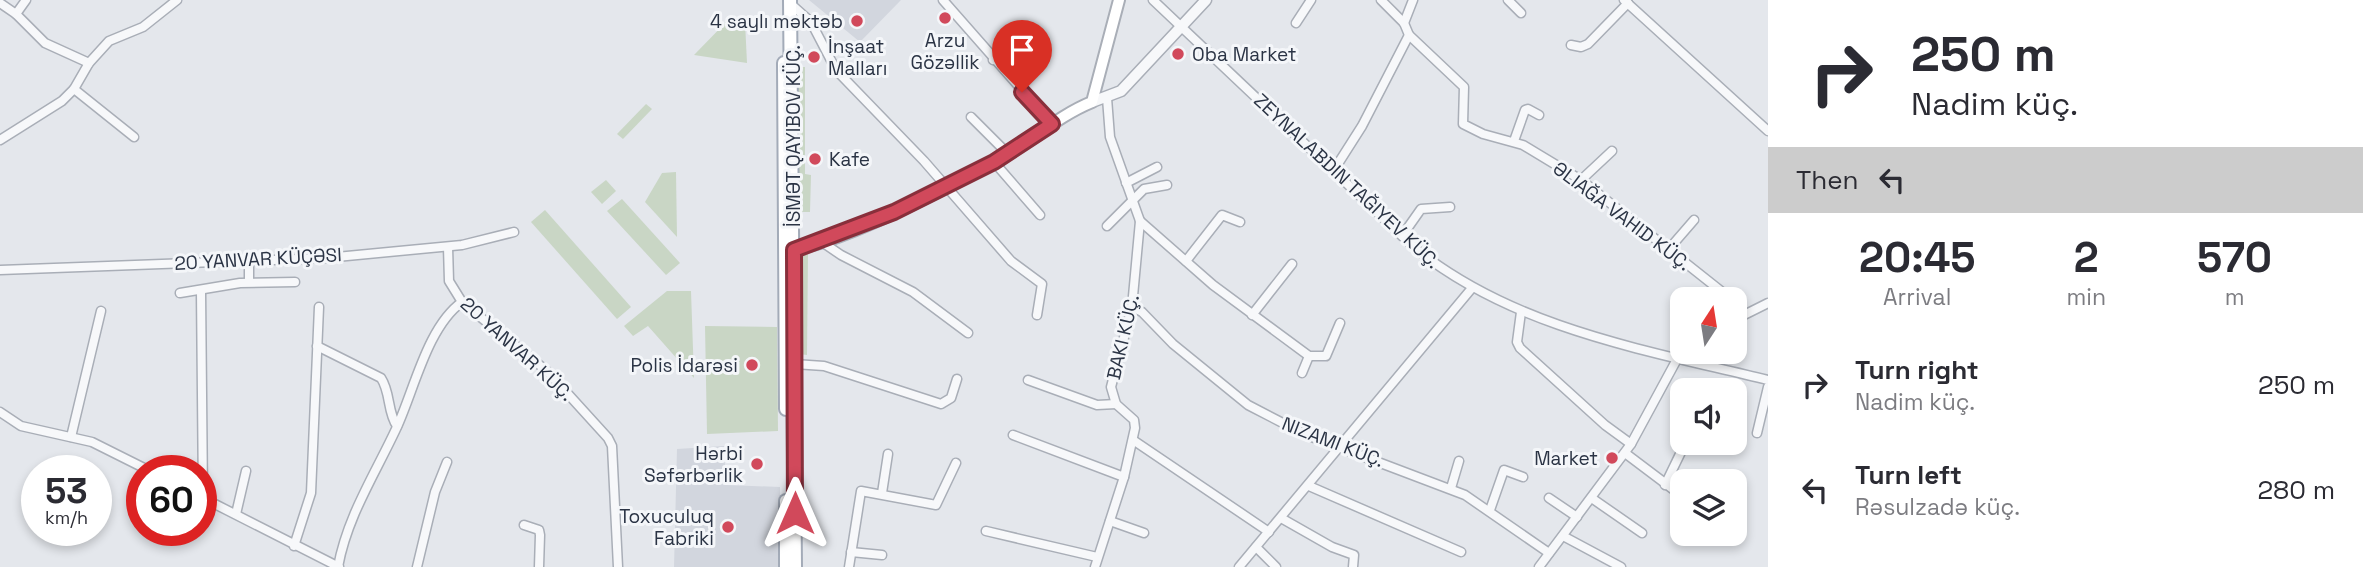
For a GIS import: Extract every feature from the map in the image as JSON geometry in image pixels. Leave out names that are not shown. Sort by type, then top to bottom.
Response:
[{"type":"main road","points":[[790,250],[822,242],[945,187],[994,162],[1052,124],[1092,102],[1119,0]]},
{"type":"main road","points":[[786,567],[790,250],[789,2]]},
{"type":"main road","points":[[790,250],[794,364],[795,567]]},
{"type":"street","points":[[16,13],[26,0]]},
{"type":"street","points":[[0,140],[62,101],[74,89],[89,63],[109,41],[143,27],[177,0]]},
{"type":"street","points":[[943,0],[1052,124]]},
{"type":"street","points":[[1153,0],[1402,236],[1433,262],[1472,288],[1521,312],[1557,325],[1670,352]]},
{"type":"street","points":[[1092,102],[1107,99],[1121,91],[1206,0]]},
{"type":"street","points":[[1296,23],[1311,0]]},
{"type":"street","name":"ƏLIAĞA VAHID KÜÇ.","points":[[1381,0],[1404,23],[1409,35],[1464,87],[1463,124],[1483,134],[1514,141],[1581,180],[1714,287]]},
{"type":"street","points":[[1404,23],[1413,0]]},
{"type":"street","points":[[1508,0],[1521,13]]},
{"type":"street","points":[[1572,45],[1581,47],[1588,44],[1626,1],[1767,129]]},
{"type":"street","points":[[789,2],[811,22],[836,70],[924,161],[1011,261],[1042,284],[1037,315]]},
{"type":"street","points":[[0,3],[16,13],[45,43],[89,63]]},
{"type":"street","points":[[993,60],[1030,29]]},
{"type":"street","points":[[1334,170],[1362,126],[1409,35]]},
{"type":"street","points":[[74,89],[134,137]]},
{"type":"street","points":[[1095,567],[1133,440],[1134,420],[1116,404],[1111,387],[1132,307],[1140,221],[1110,137],[1107,99]]},
{"type":"street","points":[[1514,141],[1525,110],[1539,115]]},
{"type":"street","points":[[971,117],[1007,154]]},
{"type":"street","points":[[1581,180],[1612,152]]},
{"type":"street","points":[[994,162],[1040,215]]},
{"type":"street","points":[[1126,183],[1157,167]]},
{"type":"street","points":[[1107,226],[1144,190],[1167,185]]},
{"type":"street","points":[[1402,236],[1421,209],[1450,207]]},
{"type":"street","points":[[1186,261],[1222,215],[1240,222]]},
{"type":"street","points":[[1668,250],[1694,220]]},
{"type":"street","points":[[1140,221],[1252,315],[1309,356],[1326,356],[1340,323]]},
{"type":"street","name":"20 YANVAR KÜÇƏSI","points":[[0,270],[249,262],[448,247],[491,240],[514,232]]},
{"type":"street","points":[[822,242],[841,255],[913,292],[968,333]]},
{"type":"street","name":"20 YANVAR KÜÇ.","points":[[448,247],[449,281],[462,302],[548,372],[612,446],[618,567]]},
{"type":"street","points":[[249,262],[250,282]]},
{"type":"street","points":[[1252,315],[1292,264]]},
{"type":"street","points":[[180,293],[201,292],[250,282],[295,282]]},
{"type":"street","points":[[1239,567],[1472,288]]},
{"type":"street","points":[[201,292],[202,455]]},
{"type":"street","points":[[217,504],[327,565],[338,567],[349,526],[397,426],[434,339],[449,313],[462,302]]},
{"type":"street","points":[[1747,314],[1768,303]]},
{"type":"street","points":[[293,546],[312,493],[319,307]]},
{"type":"street","name":"NIZAMI KÜÇ.","points":[[1132,307],[1142,312],[1173,344],[1248,405],[1304,434],[1451,488],[1490,510],[1549,553]]},
{"type":"street","points":[[71,437],[101,311]]},
{"type":"street","points":[[1521,312],[1517,342],[1520,348],[1631,444]]},
{"type":"street","points":[[317,346],[381,378],[386,386],[391,418],[397,426]]},
{"type":"street","points":[[1302,373],[1309,356]]},
{"type":"street","points":[[794,364],[824,366],[942,404],[951,398],[957,379]]},
{"type":"street","points":[[1539,567],[1631,444],[1674,364]]},
{"type":"street","points":[[1713,364],[1768,380]]},
{"type":"street","points":[[1028,380],[1097,405],[1116,404]]},
{"type":"street","points":[[1757,433],[1768,387]]},
{"type":"street","points":[[0,412],[21,426],[92,442],[126,459]]},
{"type":"street","points":[[1013,435],[1124,477]]},
{"type":"street","points":[[1133,440],[1269,532]]},
{"type":"street","points":[[1625,453],[1670,488]]},
{"type":"street","points":[[882,493],[888,454]]},
{"type":"street","points":[[1665,485],[1680,455]]},
{"type":"street","points":[[1451,488],[1458,461]]},
{"type":"street","points":[[417,567],[435,492],[447,462]]},
{"type":"street","points":[[849,567],[858,496],[861,491],[936,505],[956,463]]},
{"type":"street","points":[[1490,510],[1504,470],[1523,477]]},
{"type":"street","points":[[236,514],[246,471]]},
{"type":"street","points":[[1309,486],[1461,552]]},
{"type":"street","points":[[1549,498],[1577,517]]},
{"type":"street","points":[[1592,499],[1642,533]]},
{"type":"street","points":[[1281,518],[1332,547],[1354,555],[1353,567]]},
{"type":"street","points":[[1110,521],[1144,533]]},
{"type":"street","points":[[524,525],[539,530],[539,567]]},
{"type":"street","points":[[986,531],[1097,557]]},
{"type":"street","points":[[1563,536],[1621,567]]},
{"type":"street","points":[[1256,547],[1276,567]]},
{"type":"street","points":[[851,552],[883,555]]},
{"type":"shaded area","name":"4 saylı məktəb","points":[[809,0],[901,0],[860,42]]},
{"type":"shaded area","name":"Toxuculuq Fabriki","points":[[724,446],[726,485],[780,487],[781,567],[674,567],[677,449]]},
{"type":"green space","points":[[733,15],[745,22],[747,63],[694,55]]},
{"type":"green space","points":[[797,67],[805,67],[805,174],[811,175],[810,212],[798,212]]},
{"type":"green space","points":[[646,104],[652,109],[623,139],[617,134]]},
{"type":"green space","points":[[676,172],[677,237],[645,202],[662,173]]},
{"type":"green space","points":[[606,180],[616,191],[602,204],[591,192]]},
{"type":"green space","points":[[622,199],[680,263],[666,275],[607,211]]},
{"type":"green space","points":[[545,210],[631,307],[617,319],[531,222]]},
{"type":"green space","points":[[808,254],[807,355],[799,354],[799,256]]},
{"type":"green space","points":[[667,291],[691,291],[694,378],[648,326],[633,336],[624,326]]},
{"type":"green space","points":[[705,326],[777,327],[778,431],[707,434]]},
{"type":"place","name":"Arzu Gözəllik","points":[[945,18]]},
{"type":"place","name":"4 saylı məktəb","points":[[857,21]]},
{"type":"place","name":"Oba Market","points":[[1178,54]]},
{"type":"place","name":"İnşaat Malları","points":[[814,57]]},
{"type":"place","name":"Kafe","points":[[815,159]]},
{"type":"place","name":"Polis İdarəsi","points":[[752,365]]},
{"type":"place","name":"Market","points":[[1612,458]]},
{"type":"place","name":"Hərbi Səfərbərlik","points":[[757,464]]},
{"type":"place","name":"Toxuculuq Fabriki","points":[[728,527]]},
{"type":"route","points":[[795,513],[794,250],[830,239],[894,212],[994,162],[1052,124],[1022,92]]}]
